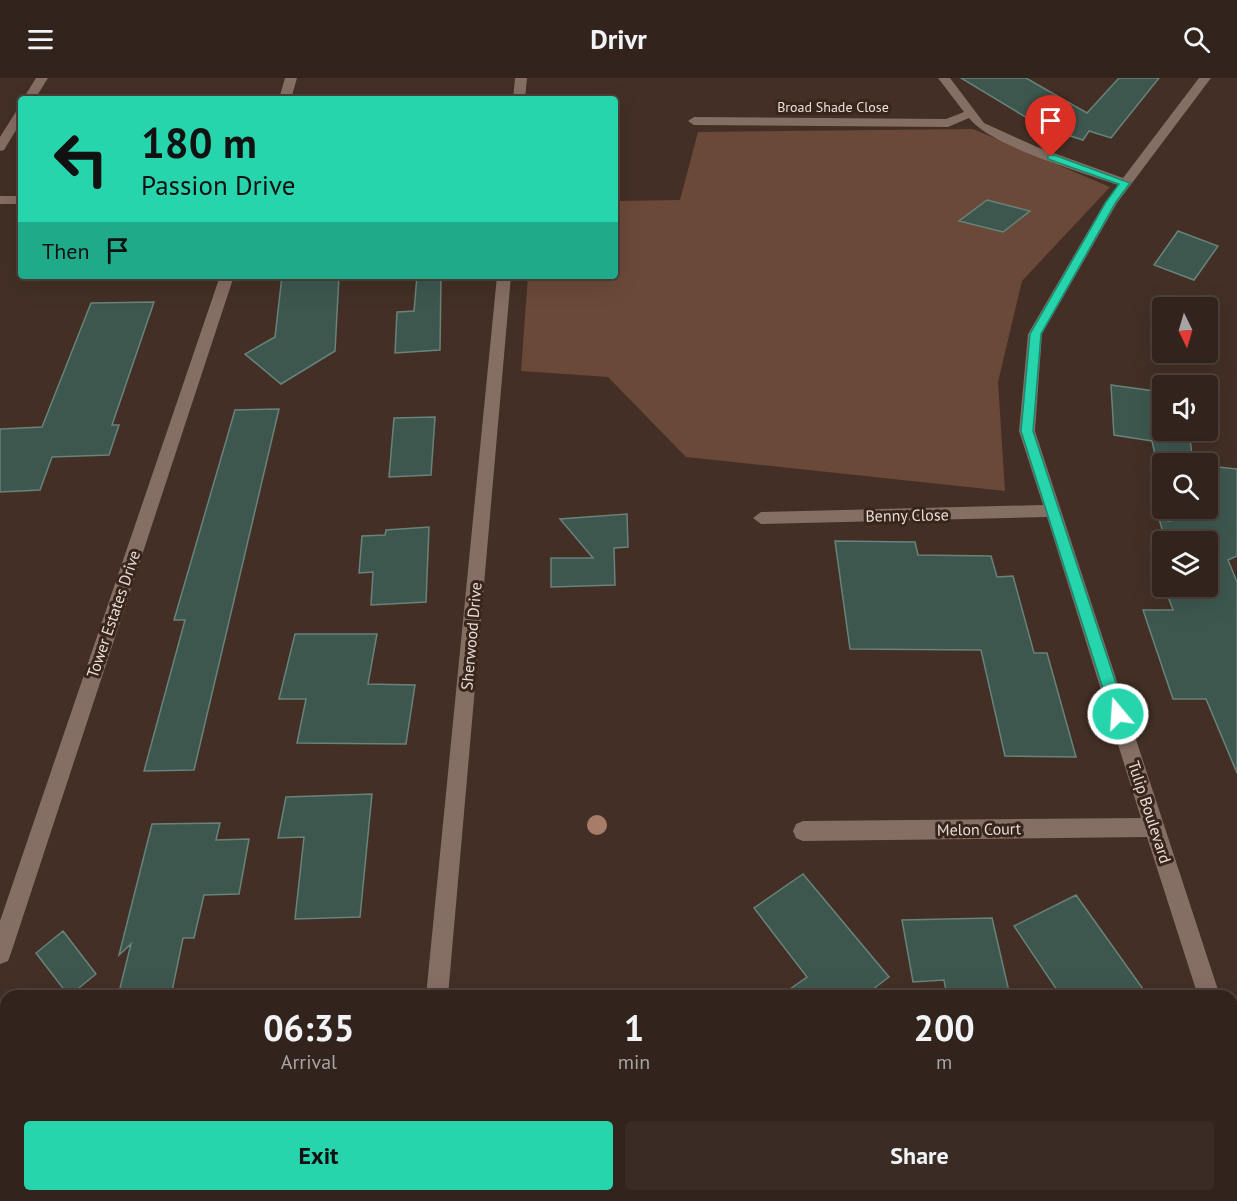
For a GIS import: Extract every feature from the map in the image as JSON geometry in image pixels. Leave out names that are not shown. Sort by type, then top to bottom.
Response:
[{"type":"street","points":[[31,96],[42,78]]},
{"type":"street","points":[[286,96],[291,78]]},
{"type":"street","points":[[519,96],[521,78]]},
{"type":"street","points":[[944,78],[980,125],[1033,150],[1125,183]]},
{"type":"street","name":"Tulip Boulevard","points":[[1205,78],[1111,202],[1035,334],[1027,431],[1207,990]]},
{"type":"street","name":"Broad Shade Close","points":[[694,121],[948,123],[970,113]]},
{"type":"street","points":[[0,147],[18,117]]},
{"type":"street","points":[[0,200],[18,200]]},
{"type":"street","name":"Tower Estates Drive","points":[[0,953],[227,279]]},
{"type":"street","name":"Sherwood Drive","points":[[438,990],[504,279]]},
{"type":"street","name":"Benny Close","points":[[761,518],[1053,511]]},
{"type":"street","name":"Melon Court","points":[[803,831],[1155,827]]},
{"type":"shaded area","points":[[973,129],[1110,187],[1022,281],[998,382],[1005,491],[686,457],[608,377],[521,371],[528,279],[618,279],[618,201],[680,200],[698,132]]},
{"type":"building","points":[[961,78],[1026,78],[1087,113],[1119,78],[1159,78],[1111,138],[1089,131],[1083,140],[1042,127]]},
{"type":"building","points":[[987,200],[1030,211],[1003,232],[959,221]]},
{"type":"building","points":[[1178,231],[1218,246],[1194,280],[1154,265]]},
{"type":"building","points":[[282,279],[339,279],[335,351],[281,384],[245,354],[275,337]]},
{"type":"building","points":[[417,279],[441,279],[440,350],[395,353],[397,312],[414,311]]},
{"type":"building","points":[[154,302],[112,425],[119,425],[109,455],[52,457],[40,490],[0,492],[0,429],[42,427],[91,303]]},
{"type":"building","points":[[1111,385],[1152,391],[1152,441],[1114,435]]},
{"type":"building","points":[[279,409],[194,770],[144,771],[185,620],[174,620],[235,410]]},
{"type":"building","points":[[435,417],[431,475],[389,477],[394,418]]},
{"type":"building","points":[[1152,441],[1190,441],[1192,453],[1155,453]]},
{"type":"building","points":[[1218,467],[1237,469],[1237,556],[1228,560],[1237,582],[1237,773],[1206,699],[1173,699],[1143,610],[1173,610],[1168,597],[1218,597],[1218,531],[1163,531],[1159,519],[1170,521],[1170,519],[1218,519]]},
{"type":"building","points":[[627,514],[628,547],[614,548],[615,585],[551,587],[551,558],[593,558],[560,519]]},
{"type":"building","points":[[429,527],[426,602],[371,605],[373,572],[359,573],[362,536],[385,535],[386,530]]},
{"type":"building","points":[[835,541],[915,542],[918,555],[991,556],[997,577],[1013,576],[1034,653],[1047,653],[1076,757],[1005,756],[981,650],[850,649]]},
{"type":"building","points":[[295,634],[377,634],[368,684],[415,685],[406,744],[297,743],[306,699],[279,699]]},
{"type":"building","points":[[372,794],[360,917],[295,919],[304,837],[278,838],[286,797]]},
{"type":"building","points":[[220,823],[216,840],[249,839],[239,894],[204,895],[194,938],[183,938],[172,990],[120,990],[131,944],[119,955],[152,824]]},
{"type":"building","points":[[803,874],[889,977],[872,990],[789,990],[807,977],[754,908]]},
{"type":"building","points":[[1076,895],[1144,990],[1057,990],[1014,926]]},
{"type":"building","points":[[992,918],[1009,990],[946,990],[944,980],[913,982],[902,920]]},
{"type":"building","points":[[63,931],[96,974],[76,990],[64,990],[36,953]]},
{"type":"route","points":[[1051,157],[1125,183],[1111,202],[1035,334],[1027,431],[1118,714]]}]
